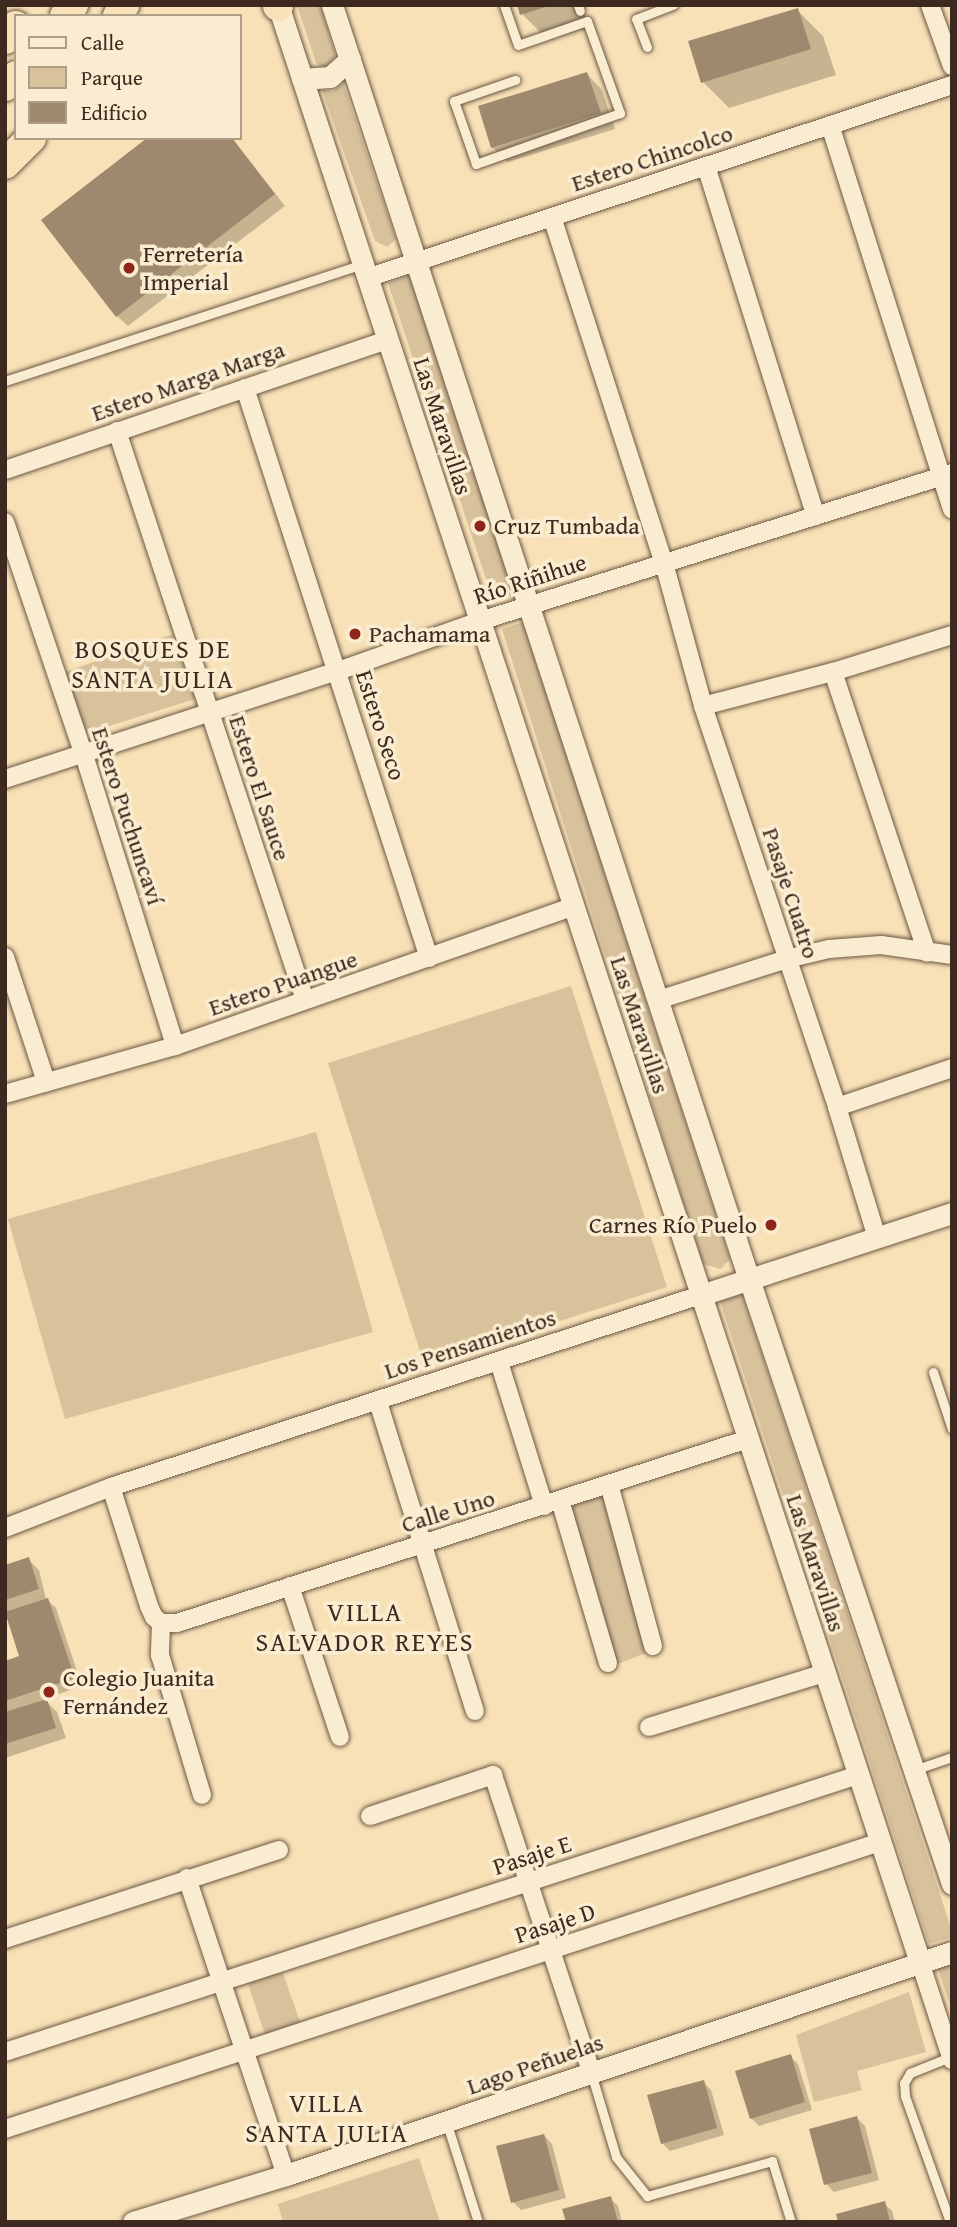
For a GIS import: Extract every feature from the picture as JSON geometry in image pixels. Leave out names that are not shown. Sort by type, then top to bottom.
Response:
[{"type":"highway","points":[[5,164],[29,140]]},
{"type":"street","name":"Las Maravillas","points":[[332,5],[749,1279],[952,1884]]},
{"type":"street","points":[[930,5],[952,66]]},
{"type":"street","name":"Las Maravillas","points":[[278,6],[951,2058]]},
{"type":"street","points":[[302,79],[330,77],[350,59]]},
{"type":"street","name":"Estero Chincolco","points":[[365,271],[416,262],[952,85]]},
{"type":"street","points":[[830,125],[946,475],[952,509]]},
{"type":"street","points":[[706,166],[816,516]]},
{"type":"street","name":"Pasaje Cuatro","points":[[552,217],[663,563],[703,706],[837,1107],[877,1238]]},
{"type":"street","name":"Estero Marga Marga","points":[[5,470],[387,340]]},
{"type":"street","name":"Estero Seco","points":[[245,388],[429,958]]},
{"type":"street","name":"Estero El Sauce","points":[[117,431],[305,1000]]},
{"type":"street","name":"Río Riñihue","points":[[5,779],[338,671],[528,605],[946,475]]},
{"type":"street","name":"Estero Puchuncaví","points":[[5,522],[84,755],[175,1046]]},
{"type":"street","points":[[703,706],[833,672],[952,635]]},
{"type":"street","points":[[833,672],[927,953]]},
{"type":"street","name":"Estero Puangue","points":[[5,1094],[175,1046],[573,906]]},
{"type":"street","points":[[658,1000],[787,959],[857,946],[881,945],[952,956]]},
{"type":"street","points":[[5,957],[46,1082]]},
{"type":"street","points":[[837,1107],[952,1068]]},
{"type":"street","name":"Los Pensamientos","points":[[5,1528],[111,1487],[952,1213]]},
{"type":"street","points":[[499,1362],[608,1663]]},
{"type":"street","points":[[378,1402],[475,1711]]},
{"type":"street","name":"Calle Uno","points":[[161,1623],[177,1623],[748,1439]]},
{"type":"street","points":[[609,1484],[653,1646]]},
{"type":"street","points":[[111,1487],[153,1617],[161,1623],[160,1655],[202,1795]]},
{"type":"street","points":[[290,1587],[340,1737]]},
{"type":"street","points":[[649,1727],[825,1672]]},
{"type":"street","points":[[370,1815],[493,1774],[591,2072]]},
{"type":"street","name":"Pasaje E","points":[[5,2052],[858,1775]]},
{"type":"street","name":"Pasaje D","points":[[5,2129],[880,1842]]},
{"type":"street","points":[[5,1939],[279,1850]]},
{"type":"street","points":[[187,1878],[286,2175]]},
{"type":"street","name":"Lago Peñuelas","points":[[133,2222],[286,2175],[952,1952]]},
{"type":"lane","points":[[504,5],[518,45],[587,21],[620,113],[476,164],[454,101],[515,80]]},
{"type":"lane","points":[[647,47],[636,19],[673,5]]},
{"type":"lane","points":[[5,381],[365,271]]},
{"type":"lane","points":[[933,1373],[952,1429]]},
{"type":"lane","points":[[913,1770],[952,1757]]},
{"type":"lane","points":[[950,2222],[905,2096],[904,2083],[909,2073],[951,2058]]},
{"type":"lane","points":[[591,2072],[616,2157],[647,2196],[772,2161],[791,2222]]},
{"type":"lane","points":[[446,2121],[478,2222]]},
{"type":"green space","points":[[297,5],[321,5],[335,55],[326,69],[316,63]]},
{"type":"green space","points":[[343,83],[396,239],[387,247],[375,241],[322,90],[333,91]]},
{"type":"green space","points":[[409,275],[514,594],[493,600],[388,283]]},
{"type":"green space","points":[[523,622],[730,1259],[721,1269],[703,1264],[502,629]]},
{"type":"green space","points":[[173,634],[195,699],[84,734],[65,672]]},
{"type":"green space","points":[[571,986],[667,1287],[424,1364],[328,1063]]},
{"type":"green space","points":[[316,1132],[373,1332],[65,1419],[8,1219]]},
{"type":"green space","points":[[742,1294],[952,1937],[929,1944],[720,1301]]},
{"type":"green space","points":[[605,1489],[652,1651],[614,1665],[565,1503]]},
{"type":"green space","points":[[952,1964],[952,2011],[938,1969]]},
{"type":"green space","points":[[283,1973],[301,2025],[265,2035],[247,1981]]},
{"type":"green space","points":[[909,1992],[926,2052],[857,2071],[862,2090],[814,2102],[796,2035]]},
{"type":"green space","points":[[419,2158],[440,2222],[283,2222],[278,2204]]},
{"type":"building","points":[[517,5],[549,5],[549,6],[520,15]]},
{"type":"building","points":[[798,8],[811,49],[701,83],[688,41]]},
{"type":"building","points":[[587,72],[601,113],[491,148],[478,106]]},
{"type":"building","name":"Ferretería Imperial","points":[[144,140],[234,140],[275,194],[116,317],[41,220]]},
{"type":"building","points":[[29,1557],[39,1589],[5,1600],[5,1565]]},
{"type":"building","points":[[48,1598],[75,1678],[5,1701],[5,1661],[19,1656],[5,1612]]},
{"type":"building","points":[[47,1699],[56,1728],[5,1744],[5,1712]]},
{"type":"building","points":[[791,2054],[805,2102],[750,2119],[735,2071]]},
{"type":"building","points":[[704,2080],[717,2128],[661,2144],[647,2095]]},
{"type":"building","points":[[857,2116],[872,2173],[824,2185],[809,2129]]},
{"type":"building","points":[[544,2134],[559,2190],[511,2203],[496,2146]]},
{"type":"building","points":[[611,2196],[618,2222],[566,2222],[562,2209]]},
{"type":"building","points":[[885,2201],[890,2222],[838,2222],[836,2214]]},
{"type":"place","name":"Ferretería Imperial","points":[[129,268]]},
{"type":"place","name":"Cruz Tumbada","points":[[480,526]]},
{"type":"place","name":"Pachamama","points":[[355,634]]},
{"type":"place","name":"Carnes Río Puelo","points":[[771,1225]]},
{"type":"place","name":"Colegio Juanita Fernández","points":[[49,1692]]},
{"type":"district","name":"BOSQUES DE SANTA JULIA","points":[[153,664]]},
{"type":"district","name":"VILLA SALVADOR REYES","points":[[365,1627]]},
{"type":"district","name":"VILLA SANTA JULIA","points":[[327,2118]]}]
